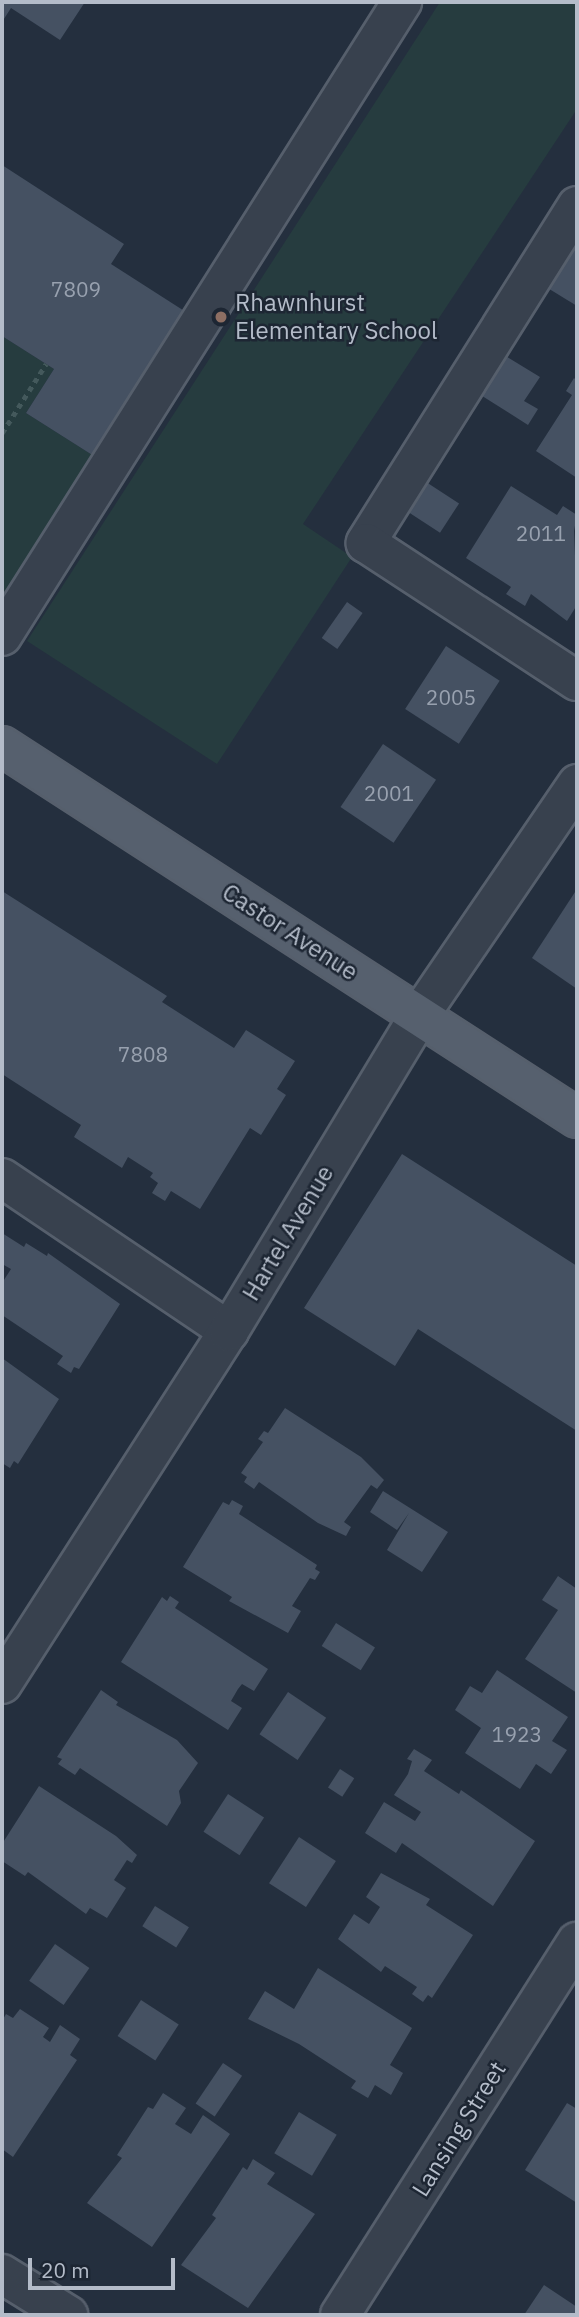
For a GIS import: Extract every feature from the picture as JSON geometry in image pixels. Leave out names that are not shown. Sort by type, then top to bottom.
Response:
[{"type":"main road","name":"Castor Avenue","points":[[2,746],[577,1118]]},
{"type":"street","points":[[2,636],[402,2]]},
{"type":"street","points":[[577,206],[366,543],[577,681]]},
{"type":"street","name":"Hartel Avenue","points":[[2,1684],[229,1331],[419,1016],[577,785]]},
{"type":"street","points":[[2,1178],[229,1331]]},
{"type":"street","name":"Lansing Street","points":[[340,2315],[577,1942]]},
{"type":"street","points":[[2,2274],[68,2315]]},
{"type":"path","points":[[2,433],[46,364]]},
{"type":"green space","points":[[440,2],[577,2],[577,109],[303,524],[352,557],[217,764],[27,641]]},
{"type":"green space","points":[[2,336],[54,369],[26,413],[97,458],[2,614]]},
{"type":"building","points":[[2,2],[85,2],[60,40],[11,8],[2,22]]},
{"type":"building","name":"Rhawnhurst Elementary School","points":[[2,165],[124,244],[111,264],[189,314],[97,458],[26,413],[54,369],[2,336]]},
{"type":"building","points":[[577,239],[577,306],[546,287]]},
{"type":"building","points":[[504,355],[540,377],[524,401],[538,409],[528,425],[479,394]]},
{"type":"building","points":[[574,378],[577,381],[577,478],[536,451],[572,395],[566,391]]},
{"type":"building","points":[[423,480],[459,503],[440,533],[404,509]]},
{"type":"building","points":[[511,486],[557,515],[563,506],[577,515],[574,531],[577,605],[567,621],[531,594],[525,606],[506,594],[511,587],[466,558]]},
{"type":"building","points":[[347,602],[363,613],[337,649],[322,638]]},
{"type":"building","points":[[446,646],[500,681],[459,744],[405,709]]},
{"type":"building","points":[[383,744],[436,780],[394,843],[341,807]]},
{"type":"building","points":[[577,889],[577,989],[532,958]]},
{"type":"building","points":[[2,891],[167,996],[162,1002],[234,1048],[246,1030],[295,1061],[277,1089],[286,1095],[261,1135],[250,1128],[200,1209],[171,1191],[165,1201],[152,1193],[158,1183],[150,1177],[153,1173],[128,1157],[122,1168],[74,1137],[81,1125],[2,1074]]},
{"type":"building","points":[[402,1154],[577,1266],[577,1431],[418,1329],[395,1366],[304,1308]]},
{"type":"building","points":[[2,1233],[24,1247],[26,1243],[47,1256],[48,1253],[120,1304],[79,1369],[74,1367],[71,1373],[57,1364],[63,1356],[2,1315],[2,1283],[11,1269],[2,1264]]},
{"type":"building","points":[[2,1358],[59,1399],[18,1464],[14,1461],[10,1468],[2,1463]]},
{"type":"building","points":[[285,1408],[361,1457],[384,1480],[377,1489],[371,1485],[344,1522],[351,1527],[346,1536],[318,1523],[259,1482],[254,1489],[244,1482],[247,1477],[241,1473],[263,1442],[258,1439],[264,1431],[268,1433]]},
{"type":"building","points":[[383,1491],[448,1532],[422,1572],[387,1550],[409,1513],[397,1530],[370,1512]]},
{"type":"building","points":[[232,1500],[243,1506],[239,1514],[317,1565],[315,1569],[320,1572],[315,1580],[310,1578],[292,1606],[301,1611],[288,1633],[229,1601],[232,1597],[183,1567],[223,1502],[229,1505]]},
{"type":"building","points":[[558,1576],[577,1589],[577,1693],[525,1659],[558,1610],[542,1600]]},
{"type":"building","points":[[170,1596],[179,1602],[175,1608],[268,1669],[254,1691],[242,1684],[238,1689],[231,1701],[242,1708],[228,1730],[121,1662],[162,1597],[167,1601]]},
{"type":"building","points":[[336,1623],[375,1647],[361,1670],[322,1646]]},
{"type":"building","points":[[497,1670],[568,1717],[552,1741],[567,1750],[551,1774],[536,1764],[520,1789],[465,1753],[481,1728],[455,1710],[470,1686],[482,1693]]},
{"type":"building","points":[[101,1690],[118,1702],[116,1705],[177,1740],[198,1763],[179,1791],[181,1803],[167,1826],[80,1768],[75,1775],[58,1764],[62,1759],[57,1757]]},
{"type":"building","points":[[288,1692],[326,1718],[298,1760],[259,1734]]},
{"type":"building","points":[[414,1749],[432,1760],[424,1771],[459,1794],[461,1790],[535,1841],[493,1906],[402,1843],[396,1853],[365,1833],[384,1802],[415,1821],[421,1812],[394,1795],[408,1774],[412,1761],[407,1759]]},
{"type":"building","points":[[340,1769],[354,1778],[342,1797],[328,1787]]},
{"type":"building","points":[[39,1786],[116,1836],[137,1855],[132,1863],[127,1860],[114,1880],[126,1888],[107,1918],[90,1908],[86,1914],[28,1872],[25,1876],[2,1861],[2,1844]]},
{"type":"building","points":[[228,1794],[264,1817],[240,1855],[203,1832]]},
{"type":"building","points":[[299,1837],[336,1861],[306,1907],[269,1883]]},
{"type":"building","points":[[381,1873],[430,1899],[426,1905],[473,1935],[432,1998],[428,1995],[423,2002],[412,1994],[417,1987],[385,1966],[381,1972],[338,1939],[354,1914],[369,1924],[380,1907],[366,1897]]},
{"type":"building","points":[[155,1906],[189,1927],[176,1948],[142,1926]]},
{"type":"building","points":[[55,1944],[89,1968],[64,2005],[29,1981]]},
{"type":"building","points":[[318,1968],[412,2028],[390,2065],[403,2073],[391,2095],[375,2085],[368,2098],[351,2088],[356,2081],[299,2044],[248,2019],[265,1991],[294,2009]]},
{"type":"building","points":[[141,2000],[179,2025],[155,2061],[118,2036]]},
{"type":"building","points":[[20,2009],[49,2028],[43,2037],[50,2042],[60,2025],[80,2039],[70,2055],[77,2060],[13,2157],[2,2149],[2,2021],[6,2014],[13,2018]]},
{"type":"building","points":[[223,2063],[242,2076],[215,2116],[196,2104]]},
{"type":"building","points":[[163,2093],[186,2108],[175,2124],[191,2134],[203,2115],[230,2134],[152,2247],[87,2203],[122,2158],[117,2155],[148,2107],[153,2109]]},
{"type":"building","points":[[567,2103],[577,2109],[577,2203],[525,2170]]},
{"type":"building","points":[[299,2112],[337,2135],[312,2176],[274,2153]]},
{"type":"building","points":[[253,2159],[275,2173],[267,2184],[315,2214],[248,2308],[181,2265],[216,2218],[212,2215],[243,2167],[247,2170]]},
{"type":"building","points":[[544,2285],[577,2307],[577,2315],[524,2315]]},
{"type":"place","name":"Rhawnhurst Elementary School","points":[[221,317]]}]
